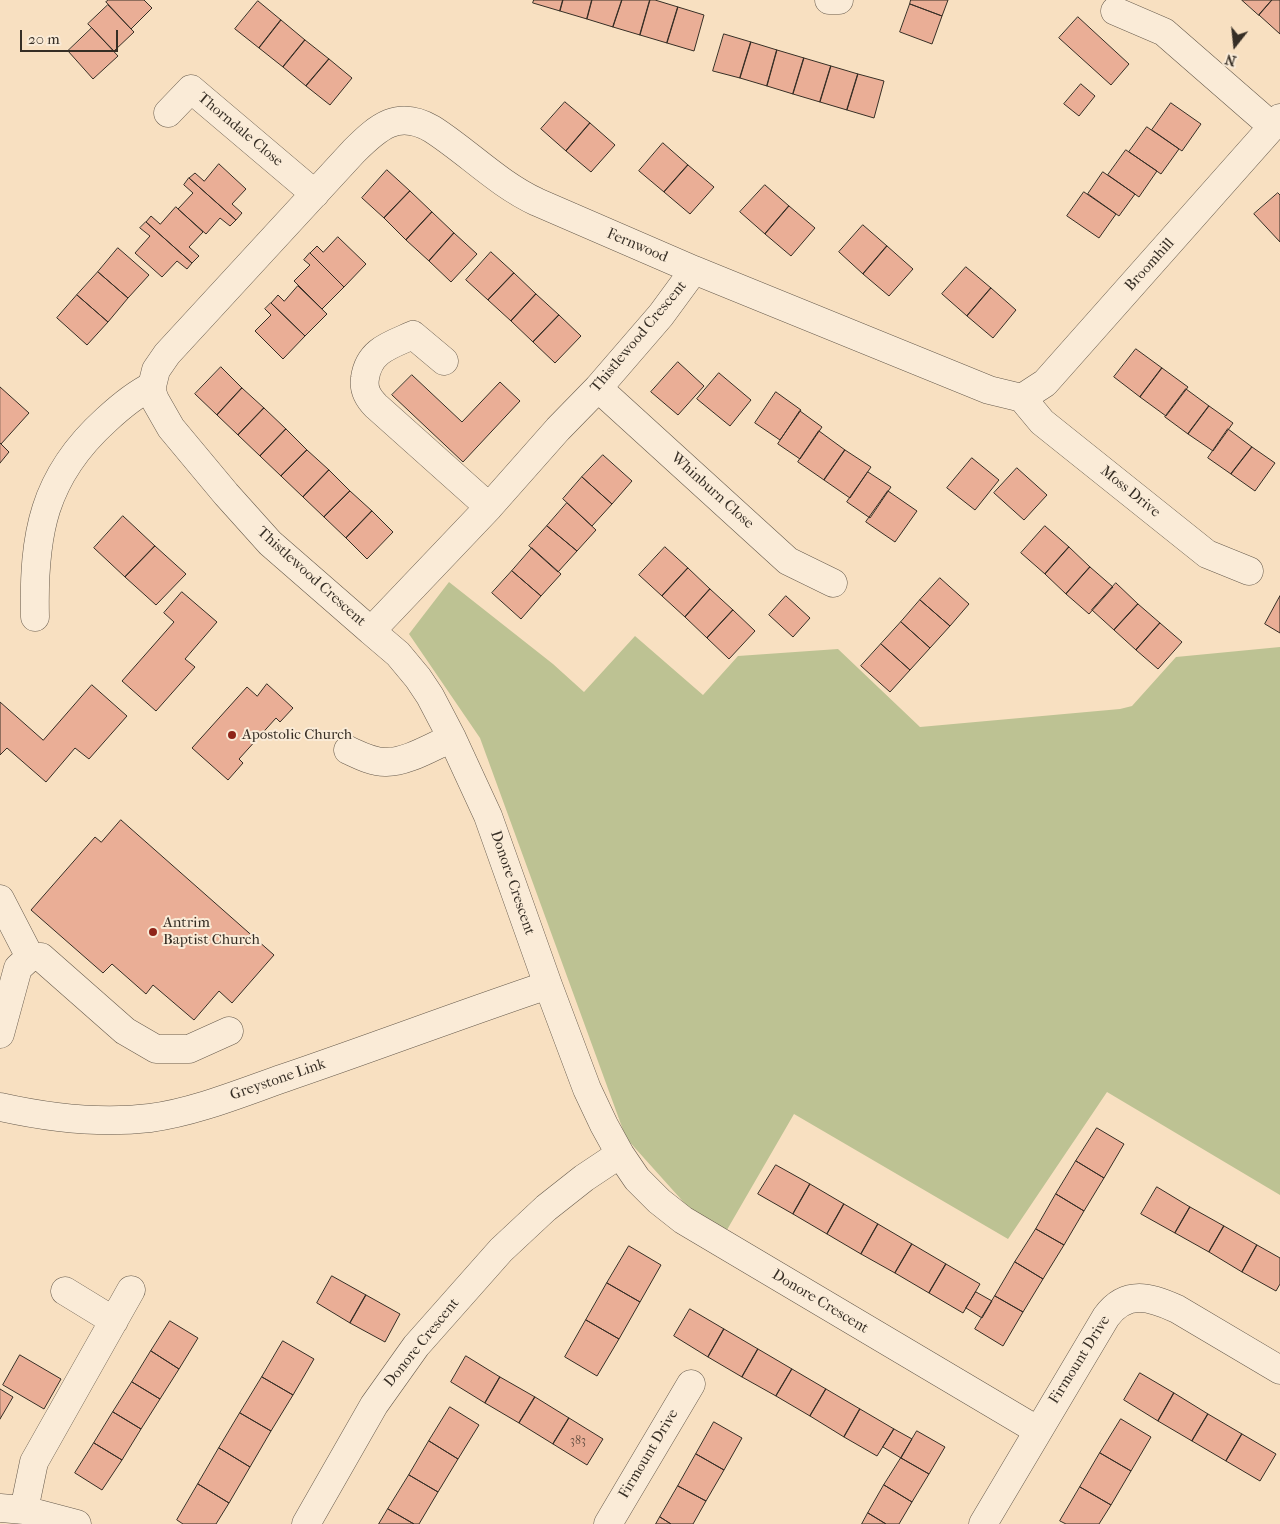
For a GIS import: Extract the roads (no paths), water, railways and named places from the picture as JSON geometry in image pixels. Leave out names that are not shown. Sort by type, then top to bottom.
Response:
[{"type":"street","points":[[829,0],[838,0]]},
{"type":"street","name":"Broomhill","points":[[1022,398],[1045,383],[1276,123],[1164,32],[1115,11]]},
{"type":"street","name":"Thorndale Close","points":[[168,113],[191,89],[315,194]]},
{"type":"street","name":"Fernwood","points":[[315,194],[354,150],[379,128],[389,122],[401,120],[424,124],[525,197],[694,270],[989,390],[1022,398]]},
{"type":"street","points":[[35,617],[39,539],[44,512],[52,492],[71,458],[91,434],[136,394],[152,386],[156,370],[167,354],[315,194]]},
{"type":"street","name":"Thistlewood Crescent","points":[[152,386],[155,400],[171,428],[249,520],[270,543],[371,631],[489,507],[598,388],[661,315],[694,270]]},
{"type":"street","points":[[444,361],[413,335],[385,348],[373,357],[366,370],[365,392],[376,406],[489,507]]},
{"type":"street","name":"Whinburn Close","points":[[598,388],[788,560],[833,584]]},
{"type":"street","name":"Moss Drive","points":[[1022,398],[1042,422],[1207,554],[1249,571]]},
{"type":"street","name":"Donore Crescent","points":[[371,631],[398,654],[418,678],[430,696],[452,738],[488,816],[587,1089],[604,1126],[637,1179],[659,1201],[683,1220],[1037,1430]]},
{"type":"street","points":[[348,750],[371,759],[386,762],[410,756],[452,738]]},
{"type":"street","points":[[0,899],[30,956]]},
{"type":"street","points":[[0,1034],[6,987],[18,968],[30,956],[42,957],[125,1031],[156,1049],[189,1049],[229,1031]]},
{"type":"street","name":"Greystone Link","points":[[0,1107],[32,1114],[72,1119],[150,1118],[185,1111],[548,985]]},
{"type":"street","name":"Donore Crescent","points":[[306,1524],[374,1405],[416,1346],[501,1250],[539,1214],[564,1193],[620,1154]]},
{"type":"street","points":[[77,1524],[12,1509],[34,1462],[131,1290]]},
{"type":"street","points":[[65,1291],[114,1321]]},
{"type":"street","name":"Firmount Drive","points":[[983,1524],[1037,1430],[1110,1311],[1121,1303],[1132,1298],[1153,1299],[1177,1309],[1280,1370]]},
{"type":"street","name":"Firmount Drive","points":[[608,1524],[691,1384]]},
{"type":"place","name":"Apostolic Church","points":[[232,735]]},
{"type":"place","name":"Antrim Baptist Church","points":[[153,932]]}]
